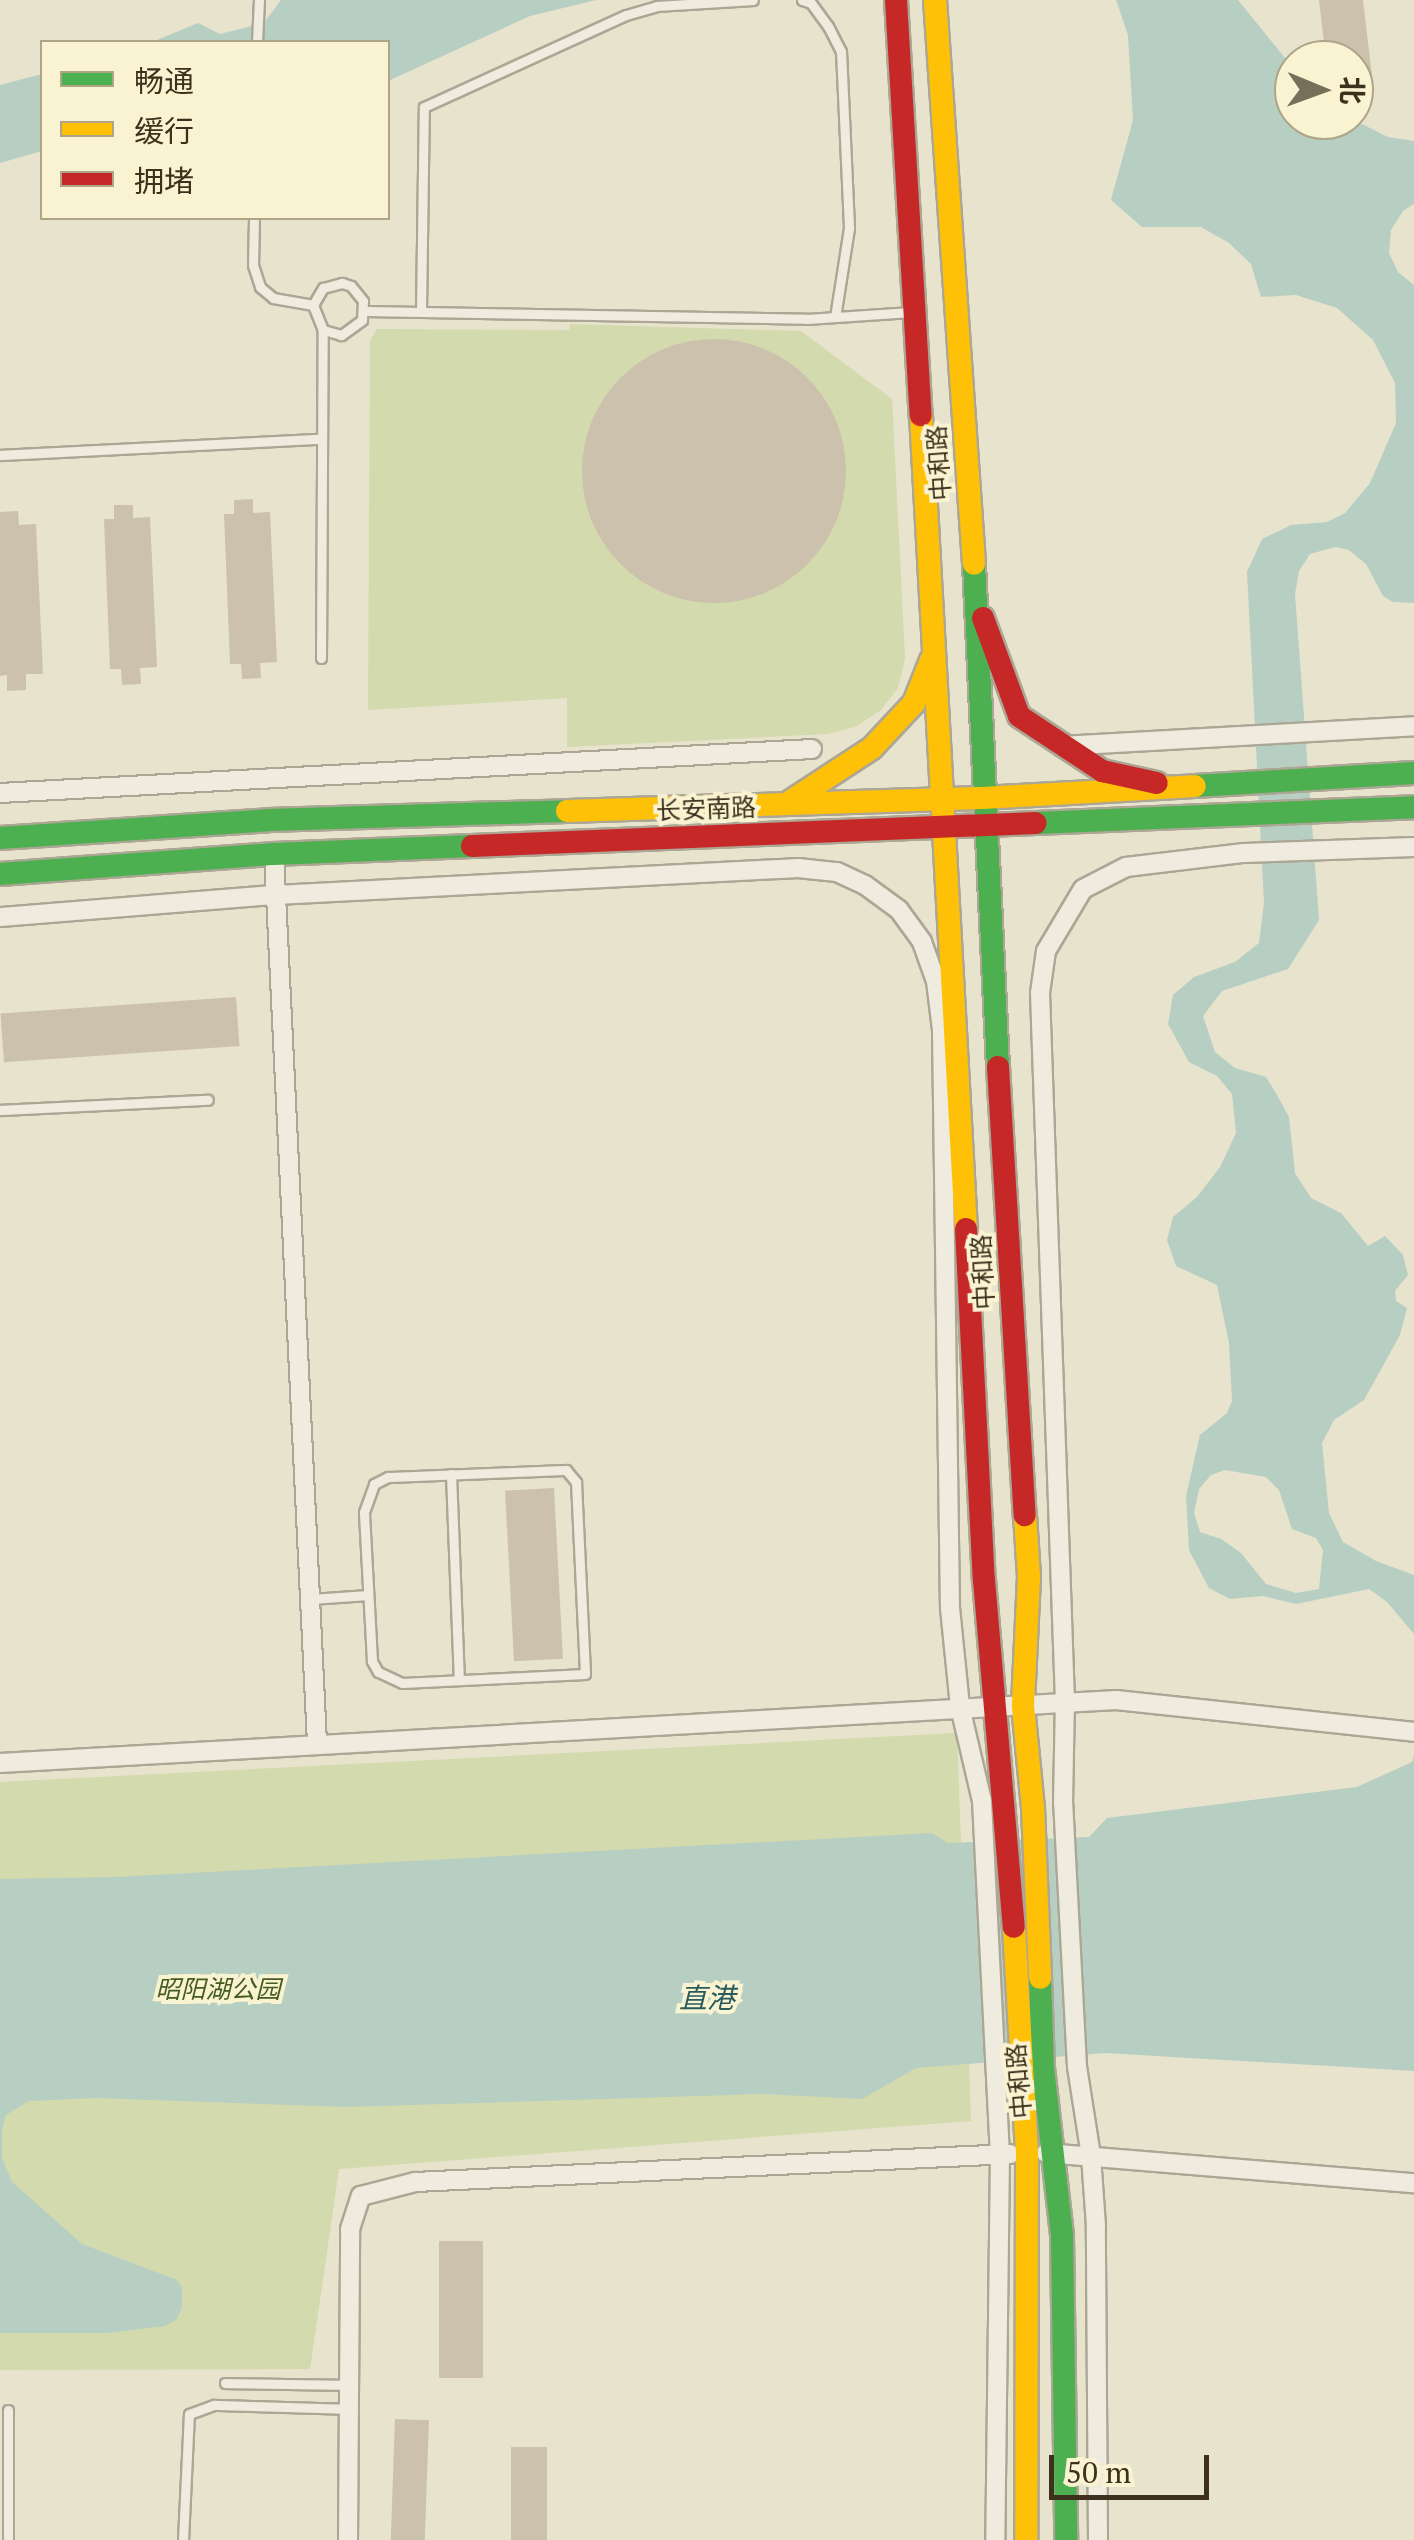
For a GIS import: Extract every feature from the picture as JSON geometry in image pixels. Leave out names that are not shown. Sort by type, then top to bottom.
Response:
[{"type":"main road","name":"中和路","points":[[896,0],[946,826],[984,1580],[1032,2070],[1053,2153],[1062,2236],[1066,2540]]},
{"type":"main road","name":"中和路","points":[[935,0],[976,598],[982,798],[1029,1577],[1023,1706],[1033,1808],[1026,2540]]},
{"type":"main road","points":[[976,598],[1018,716],[1102,771],[1176,788]]},
{"type":"main road","points":[[788,803],[872,748],[895,726],[914,703],[929,674],[935,636]]},
{"type":"main road","name":"长安南路","points":[[0,838],[268,820],[982,798],[1414,773]]},
{"type":"main road","name":"长安南路","points":[[0,874],[274,854],[1414,807]]},
{"type":"street","points":[[1061,746],[1414,726]]},
{"type":"street","points":[[0,793],[812,749]]},
{"type":"street","points":[[1098,2540],[1091,2156],[1077,2068],[1063,1803],[1065,1702],[1040,993],[1046,951],[1082,890],[1126,867],[1244,853],[1414,847]]},
{"type":"street","points":[[274,854],[316,1744]]},
{"type":"street","points":[[0,916],[276,895],[798,868],[837,872],[899,910],[922,942],[936,981],[942,1030],[950,1608],[960,1707],[982,1801],[1000,2154],[995,2540]]},
{"type":"street","points":[[0,1763],[1116,1700],[1414,1732]]},
{"type":"street","points":[[348,2540],[350,2229],[362,2196],[415,2182],[1027,2152],[1414,2183]]},
{"type":"lane","points":[[257,40],[259,0]]},
{"type":"lane","points":[[421,312],[424,107],[626,15],[657,6],[753,0]]},
{"type":"lane","points":[[802,0],[810,3],[828,26],[841,51],[849,228],[836,317]]},
{"type":"lane","points":[[254,220],[253,265],[260,287],[273,298],[314,305]]},
{"type":"lane","points":[[320,658],[324,330],[314,305],[323,288],[342,283],[359,292],[365,311]]},
{"type":"lane","points":[[365,311],[836,317],[912,312]]},
{"type":"lane","points":[[324,330],[349,333],[365,311]]},
{"type":"lane","points":[[0,455],[321,439]]},
{"type":"lane","points":[[0,1110],[208,1100]]},
{"type":"lane","points":[[566,1470],[576,1482],[585,1674],[402,1683],[378,1672],[372,1661],[364,1512],[374,1484],[388,1478],[451,1474],[566,1470]]},
{"type":"lane","points":[[451,1474],[459,1680]]},
{"type":"lane","points":[[310,1600],[368,1595]]},
{"type":"lane","points":[[225,2382],[349,2385]]},
{"type":"lane","points":[[183,2540],[189,2414],[214,2405],[349,2409]]},
{"type":"lane","points":[[8,2410],[8,2540]]},
{"type":"green space","points":[[570,324],[801,331],[892,399],[905,659],[898,688],[881,710],[855,727],[827,734],[567,747],[567,698],[368,710],[370,341],[377,329],[569,330]]},
{"type":"green space","name":"昭阳湖公园","points":[[957,1733],[971,2121],[339,2169],[310,2369],[0,2370],[0,1782]]},
{"type":"water","points":[[281,0],[596,0],[530,16],[390,80],[390,40],[157,40],[198,23],[220,34],[264,23]]},
{"type":"water","points":[[1116,0],[1238,0],[1274,44],[1274,140],[1374,140],[1374,130],[1388,137],[1414,141],[1414,204],[1403,211],[1391,230],[1389,253],[1398,272],[1414,285],[1414,603],[1393,602],[1383,596],[1366,564],[1349,550],[1335,547],[1310,554],[1299,571],[1295,594],[1319,920],[1288,969],[1222,991],[1203,1016],[1215,1052],[1235,1068],[1266,1077],[1277,1095],[1289,1117],[1295,1173],[1311,1198],[1341,1213],[1368,1246],[1385,1236],[1403,1255],[1408,1275],[1395,1291],[1396,1301],[1407,1308],[1400,1335],[1364,1400],[1334,1420],[1322,1443],[1329,1513],[1343,1542],[1376,1561],[1414,1575],[1414,1634],[1387,1602],[1369,1589],[1296,1604],[1263,1596],[1230,1599],[1209,1588],[1189,1550],[1186,1496],[1200,1435],[1227,1413],[1232,1401],[1229,1343],[1217,1285],[1176,1266],[1167,1240],[1173,1217],[1197,1197],[1220,1167],[1236,1133],[1232,1094],[1217,1076],[1189,1062],[1168,1024],[1173,995],[1194,977],[1235,962],[1259,943],[1264,903],[1247,572],[1262,539],[1291,525],[1327,522],[1345,513],[1370,483],[1396,423],[1395,383],[1373,340],[1337,308],[1296,295],[1261,297],[1251,264],[1229,243],[1201,227],[1142,227],[1111,200],[1133,120],[1128,35]],"holes":[[[1225,1470],[1266,1477],[1279,1490],[1292,1529],[1316,1538],[1323,1550],[1319,1589],[1296,1593],[1266,1584],[1241,1553],[1221,1539],[1200,1532],[1194,1513],[1199,1489],[1211,1475]]]},
{"type":"water","points":[[40,75],[40,152],[0,163],[0,85]]},
{"type":"water","name":"直港","points":[[1414,1755],[1414,2071],[1105,2053],[916,2068],[862,2099],[763,2094],[346,2107],[96,2098],[29,2101],[6,2115],[2,2129],[2,2158],[12,2182],[82,2244],[177,2280],[182,2288],[182,2308],[176,2320],[165,2326],[107,2333],[0,2333],[0,1879],[116,1877],[932,1833],[948,1843],[1089,1837],[1107,1818],[1357,1787],[1412,1762]]},
{"type":"building","points":[[1319,0],[1363,0],[1368,40],[1324,40]]},
{"type":"building","points":[[714,339],[764,349],[807,378],[836,421],[846,471],[836,521],[807,564],[764,593],[714,603],[664,593],[621,564],[592,521],[582,471],[592,421],[621,378],[664,349]]},
{"type":"building","points":[[253,499],[253,513],[270,512],[277,662],[260,663],[261,678],[242,679],[241,664],[230,664],[224,514],[234,514],[234,500]]},
{"type":"building","points":[[114,505],[133,505],[133,518],[150,517],[157,667],[140,668],[141,684],[122,685],[121,669],[110,669],[104,519],[114,519]]},
{"type":"building","points":[[18,511],[19,525],[36,524],[43,674],[26,674],[26,690],[7,691],[7,675],[0,676],[0,512]]},
{"type":"building","points":[[236,997],[239,1046],[4,1062],[1,1013]]},
{"type":"building","points":[[554,1488],[563,1659],[514,1661],[505,1491]]},
{"type":"building","points":[[439,2241],[483,2241],[483,2378],[439,2378]]},
{"type":"building","points":[[395,2419],[429,2420],[425,2540],[391,2540]]},
{"type":"building","points":[[511,2447],[547,2447],[547,2540],[511,2540]]},
{"type":"traffic: fast","points":[[974,564],[998,1067]]},
{"type":"traffic: fast","points":[[1195,786],[1414,773]]},
{"type":"traffic: fast","points":[[1036,823],[1414,807]]},
{"type":"traffic: fast","points":[[0,838],[268,820],[567,811]]},
{"type":"traffic: fast","points":[[0,874],[274,854],[472,846]]},
{"type":"traffic: fast","points":[[1040,1978],[1043,2068],[1062,2236],[1066,2540]]},
{"type":"traffic: slow","points":[[935,0],[974,564]]},
{"type":"traffic: slow","points":[[921,415],[966,1229]]},
{"type":"traffic: slow","points":[[788,803],[872,748],[914,703],[931,660]]},
{"type":"traffic: slow","points":[[567,811],[982,798],[1195,786]]},
{"type":"traffic: slow","points":[[1025,1515],[1029,1577],[1023,1706],[1033,1808],[1040,1978]]},
{"type":"traffic: slow","points":[[1014,1927],[1027,2153],[1026,2540]]},
{"type":"traffic: jam","points":[[896,0],[921,415]]},
{"type":"traffic: jam","points":[[983,618],[1019,716],[1102,771],[1157,783]]},
{"type":"traffic: jam","points":[[472,846],[1036,823]]},
{"type":"traffic: jam","points":[[998,1067],[1025,1515]]},
{"type":"traffic: jam","points":[[966,1229],[984,1580],[1014,1927]]}]
